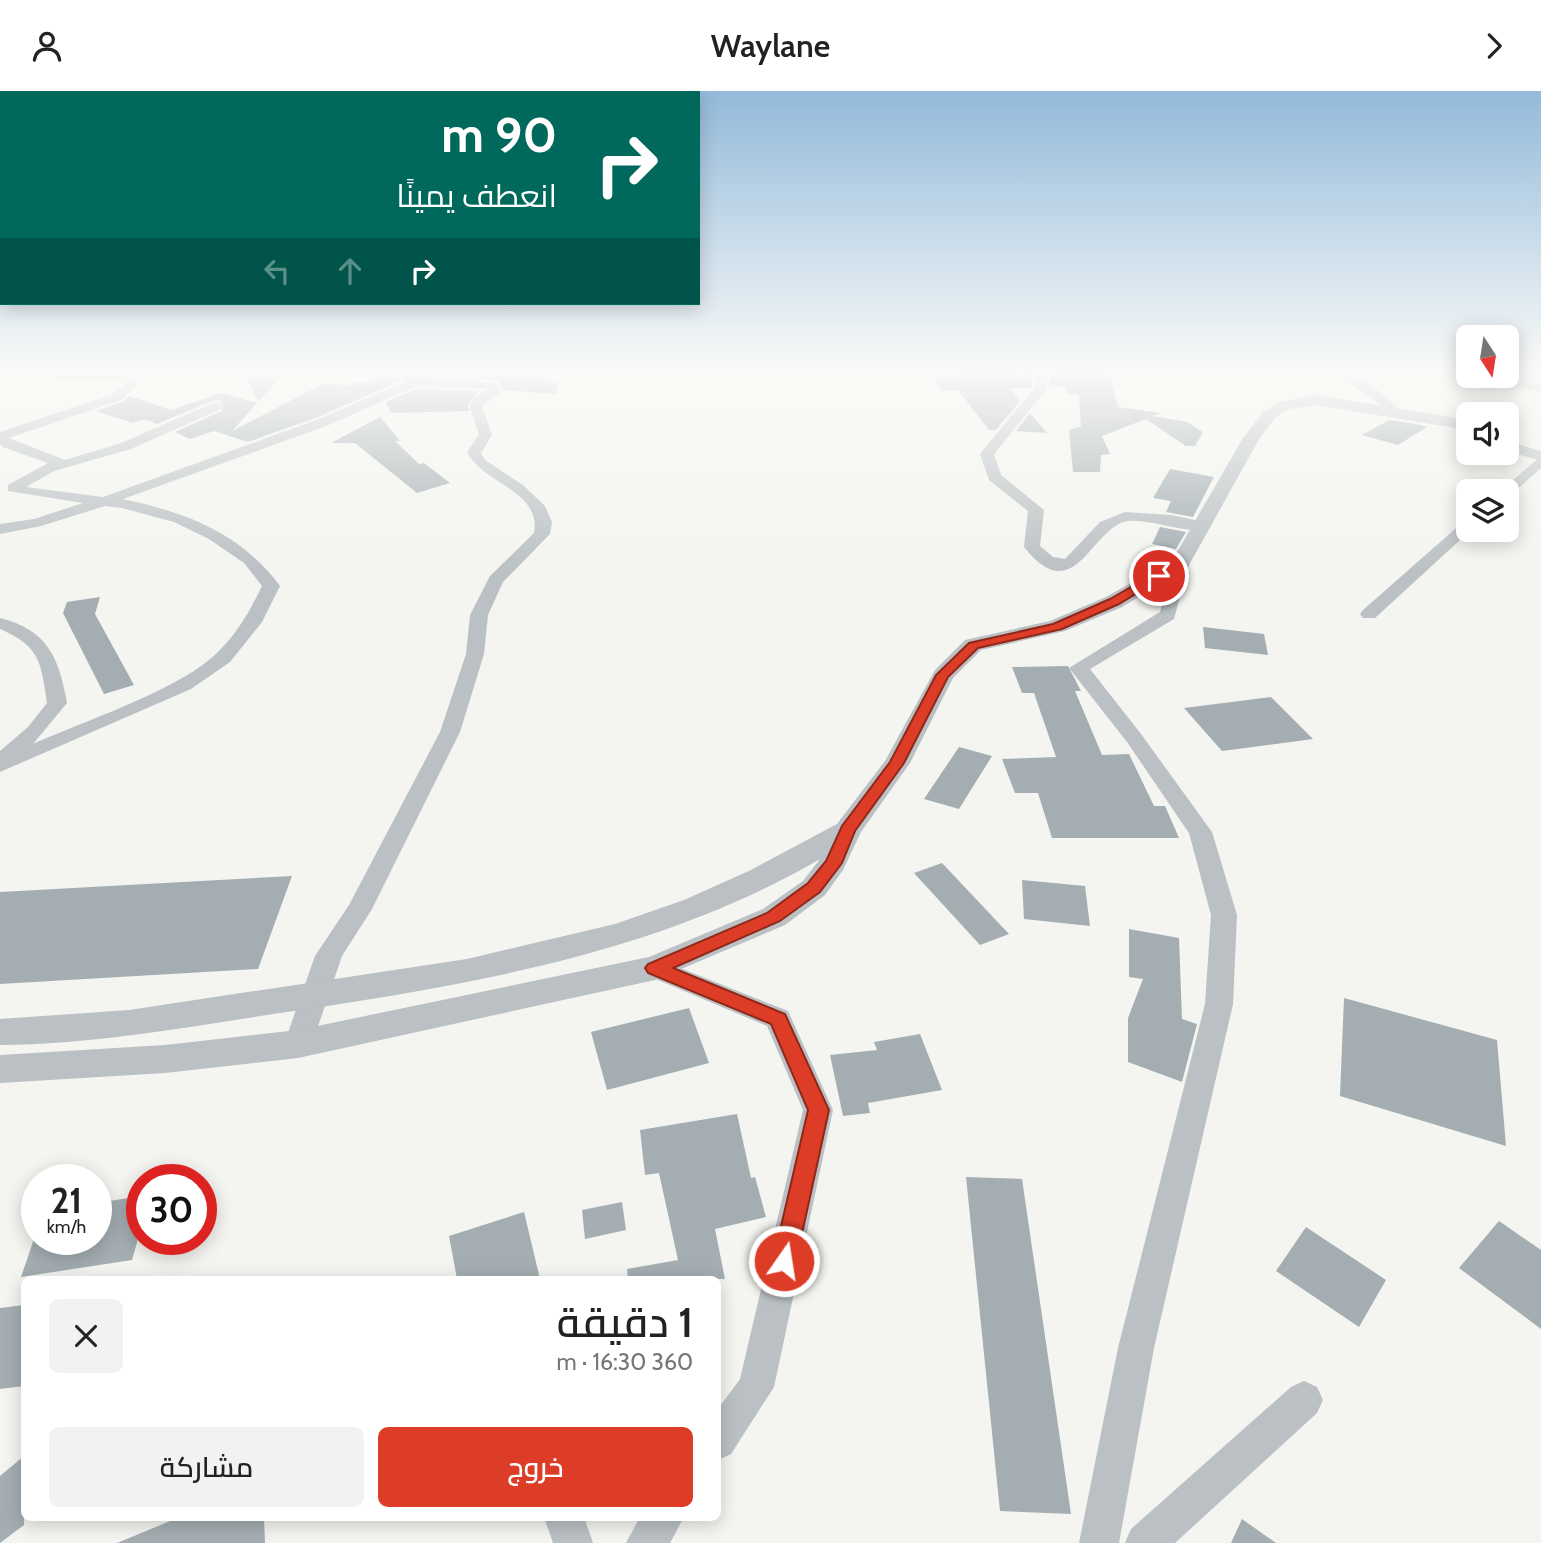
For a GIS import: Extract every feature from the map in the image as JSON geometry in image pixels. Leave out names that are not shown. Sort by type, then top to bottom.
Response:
[{"type":"street","points":[[4,436],[1,438],[8,444],[60,462],[54,467]]},
{"type":"street","points":[[0,764],[184,685],[223,657],[253,622],[271,586],[248,558],[213,535],[162,513],[105,501],[33,494],[13,488],[17,483],[54,467],[126,446],[149,436]]},
{"type":"street","points":[[0,529],[36,523],[105,501],[282,436]]},
{"type":"street","points":[[298,1044],[312,996],[338,934],[359,909],[450,731],[475,654],[478,615],[496,580],[541,534],[544,522],[540,509],[518,488],[479,462],[474,452],[485,443],[487,436]]},
{"type":"street","points":[[1002,436],[987,454],[994,477],[1036,510],[1032,547],[1042,558],[1055,563],[1072,561],[1085,553],[1102,527],[1117,518],[1149,517],[1203,526]]},
{"type":"street","points":[[1099,1543],[1136,1348],[1219,1005],[1224,915],[1200,832],[1135,738],[1079,669],[1168,615],[1181,563],[1253,436]]},
{"type":"street","points":[[1519,439],[1541,445]]},
{"type":"street","points":[[1519,450],[1541,458],[1519,479]]},
{"type":"street","points":[[1369,614],[1456,537]]},
{"type":"street","points":[[0,1069],[165,1059],[298,1044],[655,968],[774,917],[814,888],[833,863],[848,830],[897,763],[943,675],[973,645],[1057,627],[1114,602],[1181,563]]},
{"type":"street","points":[[0,623],[30,636],[51,666],[57,703],[35,731],[0,764]]},
{"type":"street","points":[[0,1032],[37,1033],[312,996],[530,957],[671,916],[795,862],[848,830]]},
{"type":"street","points":[[655,968],[778,1019],[818,1110],[756,1387],[721,1437]]},
{"type":"street","points":[[1145,1543],[1304,1400]]},
{"type":"street","points":[[566,1521],[573,1543]]},
{"type":"street","points":[[646,1543],[661,1521]]},
{"type":"building","points":[[229,436],[265,436],[248,442]]},
{"type":"building","points":[[345,436],[396,436],[400,441],[395,441],[419,464],[424,463],[450,483],[417,493],[355,443],[331,443]]},
{"type":"building","points":[[1070,436],[1103,436],[1110,454],[1101,455],[1100,472],[1073,472]]},
{"type":"building","points":[[1171,436],[1201,436],[1195,446],[1186,446]]},
{"type":"building","points":[[1365,436],[1413,436],[1398,445]]},
{"type":"building","points":[[1170,469],[1214,477],[1193,517],[1166,512],[1171,501],[1153,498]]},
{"type":"building","points":[[1160,527],[1186,532],[1176,549],[1152,544]]},
{"type":"building","points":[[100,597],[95,614],[134,685],[104,694],[63,613],[67,602]]},
{"type":"building","points":[[1203,627],[1264,634],[1268,655],[1205,648]]},
{"type":"building","points":[[1068,666],[1081,691],[1075,691],[1102,755],[1129,754],[1154,806],[1165,806],[1179,838],[1052,838],[1038,793],[1015,793],[1002,759],[1056,757],[1034,693],[1022,693],[1012,667]]},
{"type":"building","points":[[1271,697],[1313,739],[1222,751],[1184,708]]},
{"type":"building","points":[[959,747],[992,756],[959,809],[924,799]]},
{"type":"building","points":[[942,863],[1009,934],[980,945],[914,873]]},
{"type":"building","points":[[292,876],[258,969],[0,984],[0,892]]},
{"type":"building","points":[[1022,880],[1085,886],[1090,926],[1024,919]]},
{"type":"building","points":[[1129,929],[1179,938],[1182,1019],[1197,1024],[1182,1082],[1128,1062],[1128,1018],[1143,979],[1129,977]]},
{"type":"building","points":[[1344,998],[1497,1040],[1506,1146],[1340,1096]]},
{"type":"building","points":[[689,1008],[709,1063],[607,1090],[591,1032]]},
{"type":"building","points":[[920,1034],[942,1090],[868,1103],[870,1113],[843,1116],[830,1055],[877,1050],[874,1042]]},
{"type":"building","points":[[737,1114],[751,1178],[755,1177],[766,1217],[715,1229],[725,1279],[721,1279],[721,1276],[628,1276],[627,1269],[678,1260],[659,1173],[645,1175],[640,1130]]},
{"type":"building","points":[[966,1177],[1022,1179],[1071,1514],[1000,1511]]},
{"type":"building","points":[[126,1198],[126,1255],[133,1255],[132,1260],[21,1276],[29,1255],[112,1255],[112,1201]]},
{"type":"building","points":[[622,1202],[626,1230],[585,1239],[582,1210]]},
{"type":"building","points":[[524,1212],[539,1276],[456,1276],[449,1236]]},
{"type":"building","points":[[1499,1221],[1541,1250],[1541,1329],[1459,1268]]},
{"type":"building","points":[[1306,1227],[1386,1280],[1359,1327],[1276,1271]]},
{"type":"building","points":[[21,1305],[21,1386],[0,1389],[0,1308]]},
{"type":"building","points":[[21,1458],[21,1521],[24,1521],[24,1525],[0,1543],[0,1476]]},
{"type":"building","points":[[1242,1519],[1276,1543],[1231,1543]]},
{"type":"building","points":[[170,1521],[264,1521],[265,1543],[117,1543]]},
{"type":"route","points":[[784,1261],[818,1110],[778,1019],[655,968],[774,917],[814,888],[833,863],[848,830],[897,763],[943,675],[973,645],[1003,636],[1057,627],[1114,602],[1159,576]]}]
